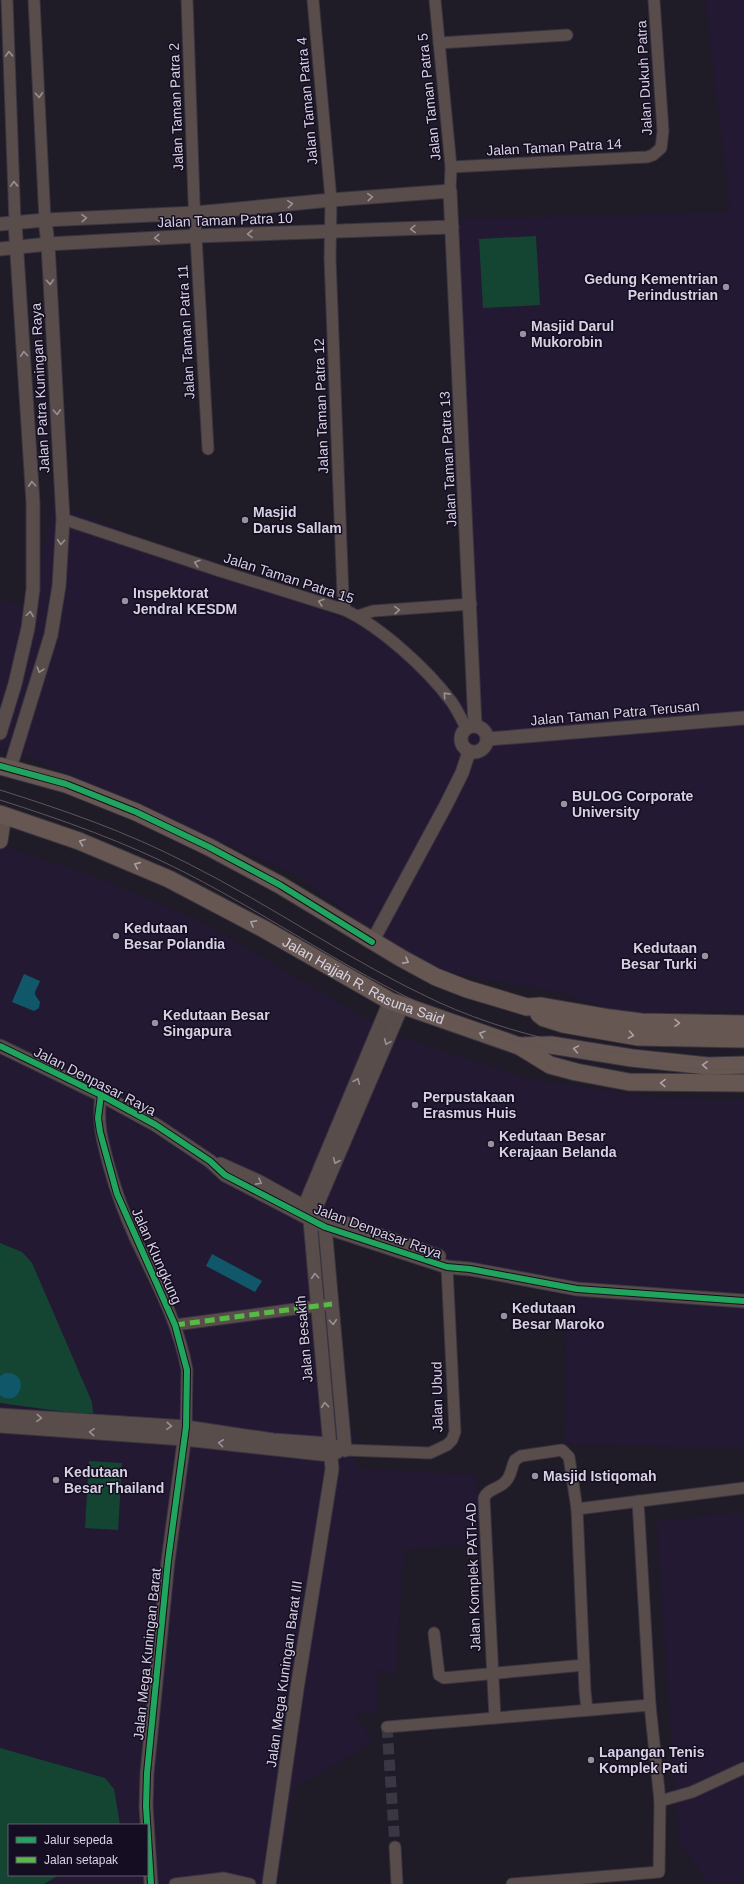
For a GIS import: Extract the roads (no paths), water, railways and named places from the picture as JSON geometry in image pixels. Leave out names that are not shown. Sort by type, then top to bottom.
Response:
[{"type":"main road","points":[[5,767],[72,786],[104,798],[156,821],[209,847],[280,885],[372,942],[436,977],[467,989],[527,1007],[544,1018],[564,1024],[638,1037],[744,1039]]},
{"type":"main road","points":[[0,841],[2,815]]},
{"type":"main road","name":"Jalan Hajjah R. Rasuna Said","points":[[2,815],[79,841],[175,882],[264,929],[396,1003],[519,1046],[550,1065],[576,1072],[629,1082],[744,1083]]},
{"type":"main road","points":[[527,1007],[541,1006],[555,1010],[641,1022],[744,1024]]},
{"type":"main road","points":[[519,1046],[551,1045],[632,1058],[708,1066],[744,1065]]},
{"type":"street","name":"Jalan Patra Kuningan Raya","points":[[0,733],[15,684],[28,628],[33,589],[33,503],[15,223],[7,0]]},
{"type":"street","name":"Jalan Patra Kuningan Raya","points":[[5,767],[51,635],[60,586],[63,519],[48,244],[45,220],[34,0]]},
{"type":"street","name":"Jalan Taman Patra 2","points":[[187,0],[195,212]]},
{"type":"street","name":"Jalan Taman Patra 4","points":[[313,0],[331,200]]},
{"type":"street","name":"Jalan Taman Patra 5","points":[[434,0],[451,167],[450,192]]},
{"type":"street","name":"Jalan Dukuh Patra","points":[[654,0],[663,111],[663,143],[657,152]]},
{"type":"street","points":[[0,18],[8,27]]},
{"type":"street","points":[[439,43],[567,35]]},
{"type":"street","name":"Jalan Taman Patra 14","points":[[451,167],[647,157],[657,152]]},
{"type":"street","name":"Jalan Taman Patra 10","points":[[0,224],[45,220],[195,212],[331,200],[450,192]]},
{"type":"street","name":"Jalan Taman Patra 13","points":[[450,192],[471,604],[471,726]]},
{"type":"street","name":"Jalan Taman Patra 12","points":[[331,200],[331,266],[343,596],[345,610]]},
{"type":"street","name":"Jalan Taman Patra 11","points":[[195,212],[208,450]]},
{"type":"street","name":"Jalan Taman Patra 10","points":[[0,249],[48,244],[196,236],[452,227]]},
{"type":"street","name":"Jalan Taman Patra 15","points":[[63,519],[217,570],[345,610],[358,616],[395,644],[424,670],[471,726]]},
{"type":"street","points":[[358,616],[373,611],[471,604]]},
{"type":"street","name":"Jalan Taman Patra Terusan","points":[[488,739],[744,718]]},
{"type":"street","points":[[471,726],[484,730],[488,739],[487,744],[480,751],[469,752],[465,749],[460,740],[463,731],[471,726]]},
{"type":"street","points":[[372,942],[462,773],[469,752]]},
{"type":"street","name":"Jalan Besakih","points":[[329,1449],[309,1213],[396,1003]]},
{"type":"street","name":"Jalan Denpasar Raya","points":[[0,1046],[101,1095],[156,1125],[210,1161],[258,1181],[309,1213],[325,1227],[446,1267],[470,1269],[577,1290],[616,1294],[744,1301]]},
{"type":"street","name":"Jalan Klungkung","points":[[101,1095],[98,1118],[101,1136],[117,1194],[175,1325],[187,1370],[185,1433]]},
{"type":"street","name":"Jalan Denpasar Raya","points":[[309,1213],[448,1259],[470,1269]]},
{"type":"street","points":[[0,1415],[345,1450],[325,1227]]},
{"type":"street","name":"Jalan Ubud","points":[[345,1450],[430,1452],[447,1445],[452,1440],[455,1432],[446,1267]]},
{"type":"street","points":[[175,1325],[332,1304]]},
{"type":"street","points":[[0,1426],[185,1433]]},
{"type":"street","name":"Jalan Mega Kuningan Barat","points":[[147,1824],[146,1773],[168,1561],[185,1433]]},
{"type":"street","name":"Jalan Mega Kuningan Barat III","points":[[269,1884],[297,1689],[332,1469],[329,1449]]},
{"type":"street","name":"Jalan Mega Kuningan Barat III","points":[[332,1469],[345,1450]]},
{"type":"street","name":"Jalan Komplek PATI-AD","points":[[495,1718],[484,1498],[486,1494],[506,1482],[510,1477],[515,1460],[521,1456],[562,1450],[569,1458],[577,1509],[587,1710]]},
{"type":"street","points":[[577,1509],[744,1488]]},
{"type":"street","points":[[512,1884],[633,1879],[659,1872],[660,1801],[650,1705],[638,1501]]},
{"type":"street","points":[[434,1633],[439,1675],[442,1677],[492,1674],[584,1665]]},
{"type":"street","points":[[387,1727],[650,1705]]},
{"type":"street","points":[[660,1801],[692,1792],[744,1768]]},
{"type":"street","name":"Jalan Mega Kuningan Barat","points":[[148,1837],[151,1884]]},
{"type":"street","points":[[395,1847],[397,1884]]},
{"type":"street","points":[[175,1884],[224,1878],[250,1884]]},
{"type":"water","points":[[24,974],[40,981],[35,992],[40,1002],[39,1008],[34,1011],[12,1002]]},
{"type":"water","points":[[212,1254],[262,1281],[255,1292],[206,1266]]},
{"type":"water","points":[[5,1373],[14,1374],[19,1378],[21,1383],[20,1389],[13,1398],[7,1398],[0,1395],[0,1376]]},
{"type":"tunnel","points":[[387,1727],[395,1847]]},
{"type":"tram line","points":[[0,790],[95,822],[141,841],[187,863],[250,897],[374,969],[438,1002],[473,1017],[510,1029],[587,1047],[666,1057],[744,1059]]},
{"type":"tram line","points":[[0,800],[94,832],[162,861],[221,892],[367,976],[443,1014],[482,1030],[544,1049],[577,1056],[679,1068],[744,1069]]},
{"type":"place","name":"Gedung Kementrian Perindustrian","points":[[726,287]]},
{"type":"place","name":"Masjid Darul Mukorobin","points":[[523,334]]},
{"type":"place","name":"Masjid Darus Sallam","points":[[245,520]]},
{"type":"place","name":"Inspektorat Jendral KESDM","points":[[125,601]]},
{"type":"place","name":"BULOG Corporate University","points":[[564,804]]},
{"type":"place","name":"Kedutaan Besar Polandia","points":[[116,936]]},
{"type":"place","name":"Kedutaan Besar Turki","points":[[705,956]]},
{"type":"place","name":"Kedutaan Besar Singapura","points":[[155,1023]]},
{"type":"place","name":"Perpustakaan Erasmus Huis","points":[[415,1105]]},
{"type":"place","name":"Kedutaan Besar Kerajaan Belanda","points":[[491,1144]]},
{"type":"place","name":"Kedutaan Besar Maroko","points":[[504,1316]]},
{"type":"place","name":"Masjid Istiqomah","points":[[535,1476]]},
{"type":"place","name":"Kedutaan Besar Thailand","points":[[56,1480]]},
{"type":"place","name":"Lapangan Tenis Komplek Pati","points":[[591,1760]]}]
